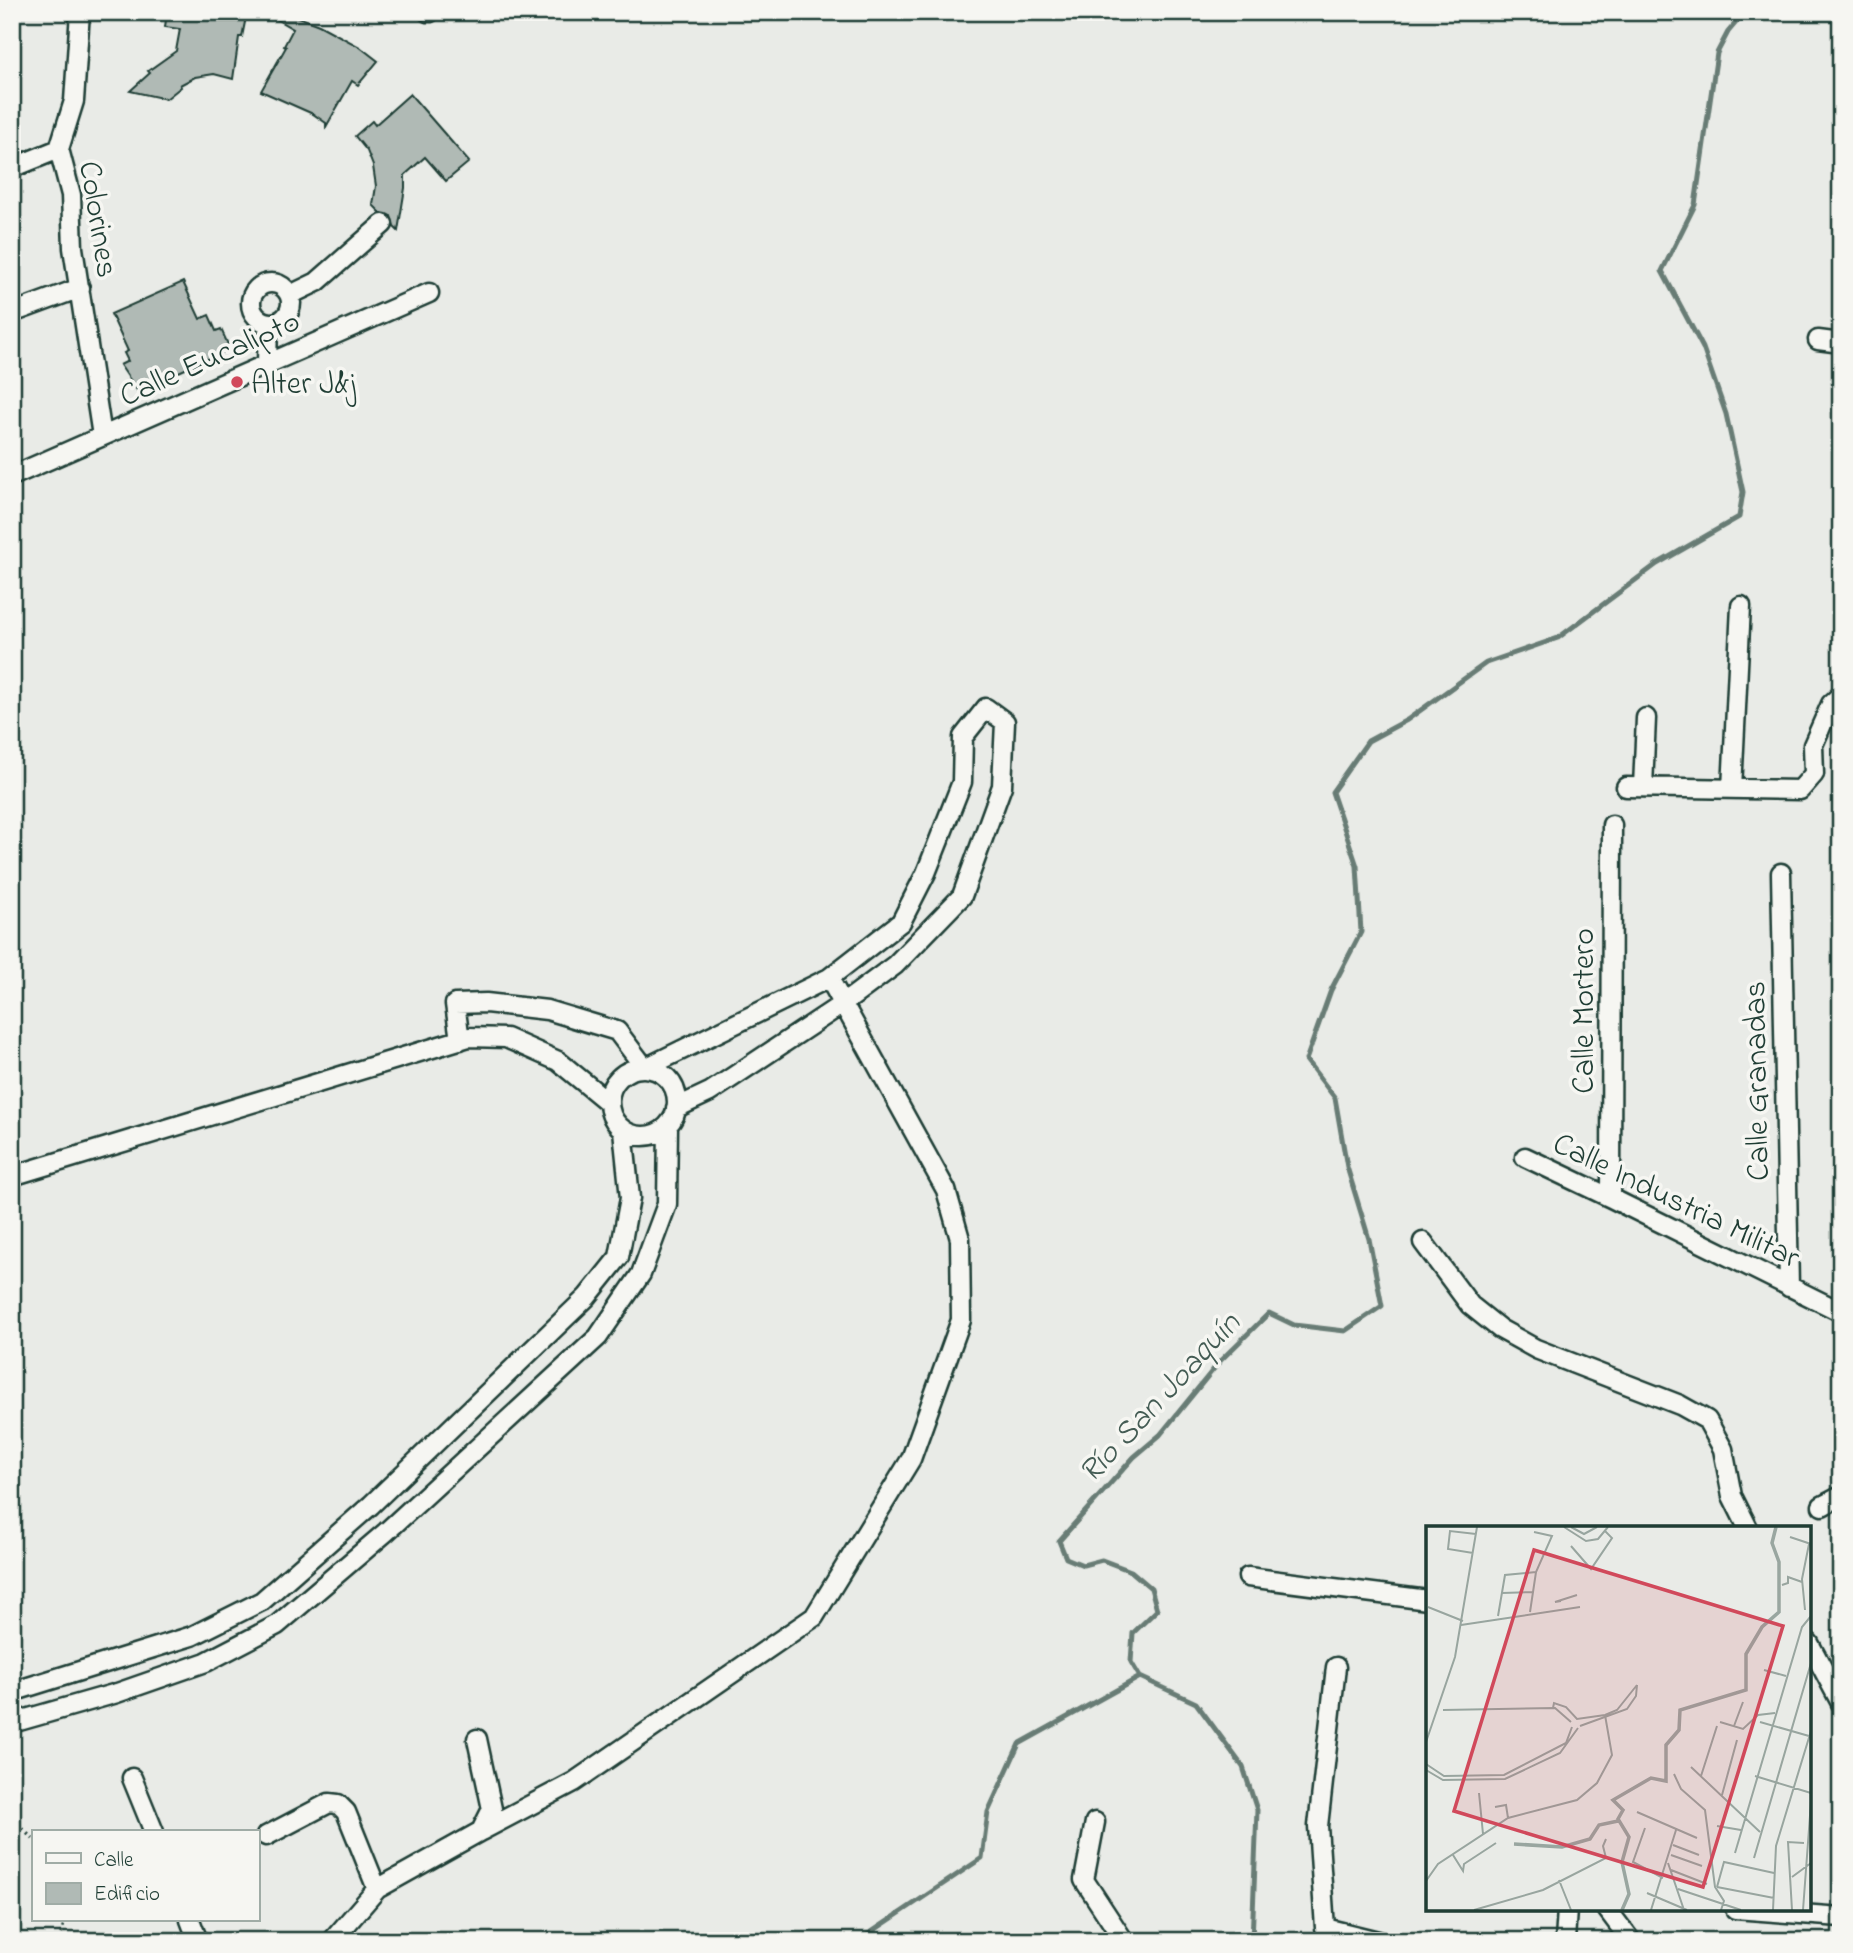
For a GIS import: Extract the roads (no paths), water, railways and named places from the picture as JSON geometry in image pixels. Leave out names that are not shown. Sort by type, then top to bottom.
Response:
[{"type":"street","name":"Colorines","points":[[80,12],[74,101],[59,149],[71,195],[73,248],[103,436]]},
{"type":"street","points":[[12,168],[59,149]]},
{"type":"street","points":[[290,295],[317,282],[383,224]]},
{"type":"street","points":[[275,283],[284,287],[290,295],[288,315],[279,322],[268,323],[253,314],[250,304],[258,287],[275,283]]},
{"type":"street","points":[[12,313],[80,288]]},
{"type":"street","name":"Calle Eucalipto","points":[[12,476],[429,293]]},
{"type":"street","points":[[267,364],[268,323]]},
{"type":"street","points":[[1818,340],[1841,343]]},
{"type":"street","points":[[1732,789],[1741,606]]},
{"type":"street","points":[[1646,719],[1635,787],[1800,790],[1814,774],[1813,745],[1831,704],[1841,695]]},
{"type":"street","points":[[645,1068],[829,978],[901,922],[926,873],[961,782],[963,737],[986,708],[1005,722],[1002,786],[962,896],[895,965],[844,1003],[710,1092],[676,1108]]},
{"type":"street","name":"Calle Mortero","points":[[1611,1198],[1612,825]]},
{"type":"street","name":"Calle Granadas","points":[[1781,873],[1789,1287]]},
{"type":"street","points":[[332,1941],[377,1889],[574,1782],[814,1617],[911,1460],[961,1320],[960,1239],[946,1190],[829,978]]},
{"type":"street","points":[[460,1040],[455,1004],[486,1003],[547,1010],[617,1031],[645,1068]]},
{"type":"street","points":[[12,1176],[469,1037],[506,1038],[558,1060],[608,1102]]},
{"type":"street","points":[[12,1723],[117,1693],[206,1662],[277,1625],[386,1532],[597,1337],[641,1274],[667,1203],[668,1125],[676,1108],[676,1096],[673,1086],[656,1070],[634,1069],[615,1081],[608,1102],[615,1123],[623,1130],[632,1134],[651,1135],[668,1125]]},
{"type":"street","points":[[12,1692],[192,1636],[262,1601],[371,1504],[587,1297],[619,1257],[630,1198],[623,1130]]},
{"type":"street","name":"Calle Industria Militar","points":[[1525,1157],[1841,1312]]},
{"type":"street","points":[[1423,1242],[1470,1305],[1500,1329],[1536,1349],[1680,1405],[1707,1420],[1723,1449],[1732,1496],[1747,1526]]},
{"type":"street","points":[[1822,1506],[1841,1496]]},
{"type":"street","points":[[1248,1577],[1426,1600]]},
{"type":"street","points":[[1811,1647],[1841,1703]]},
{"type":"street","points":[[1336,1667],[1318,1826],[1325,1928],[1378,1941]]},
{"type":"street","points":[[477,1739],[492,1809],[481,1831]]},
{"type":"street","points":[[132,1778],[153,1830]]},
{"type":"street","points":[[266,1836],[329,1803],[338,1804],[346,1812],[377,1889]]},
{"type":"street","points":[[1095,1822],[1084,1880],[1124,1941]]},
{"type":"street","points":[[1565,1941],[1567,1911]]},
{"type":"street","points":[[1608,1911],[1631,1941]]},
{"type":"street","points":[[1762,1911],[1841,1917]]},
{"type":"street","points":[[191,1922],[198,1941]]},
{"type":"waterway","name":"Río San Joaquín","points":[[1252,1941],[1257,1810],[1243,1767],[1196,1703],[1140,1677],[1131,1662],[1133,1633],[1157,1610],[1151,1588],[1131,1571],[1102,1560],[1083,1565],[1066,1558],[1059,1541],[1134,1457],[1160,1435],[1221,1360],[1269,1313],[1294,1325],[1345,1331],[1382,1306],[1369,1239],[1347,1167],[1335,1098],[1306,1060],[1331,990],[1361,932],[1357,866],[1332,792],[1368,741],[1407,720],[1486,663],[1558,638],[1657,564],[1739,517],[1743,492],[1726,414],[1703,348],[1662,271],[1695,205],[1717,53],[1728,32],[1745,12]]},
{"type":"waterway","points":[[858,1941],[982,1858],[988,1812],[1019,1744],[1140,1677]]},
{"type":"place","name":"Alter J&j","points":[[237,382]]}]
